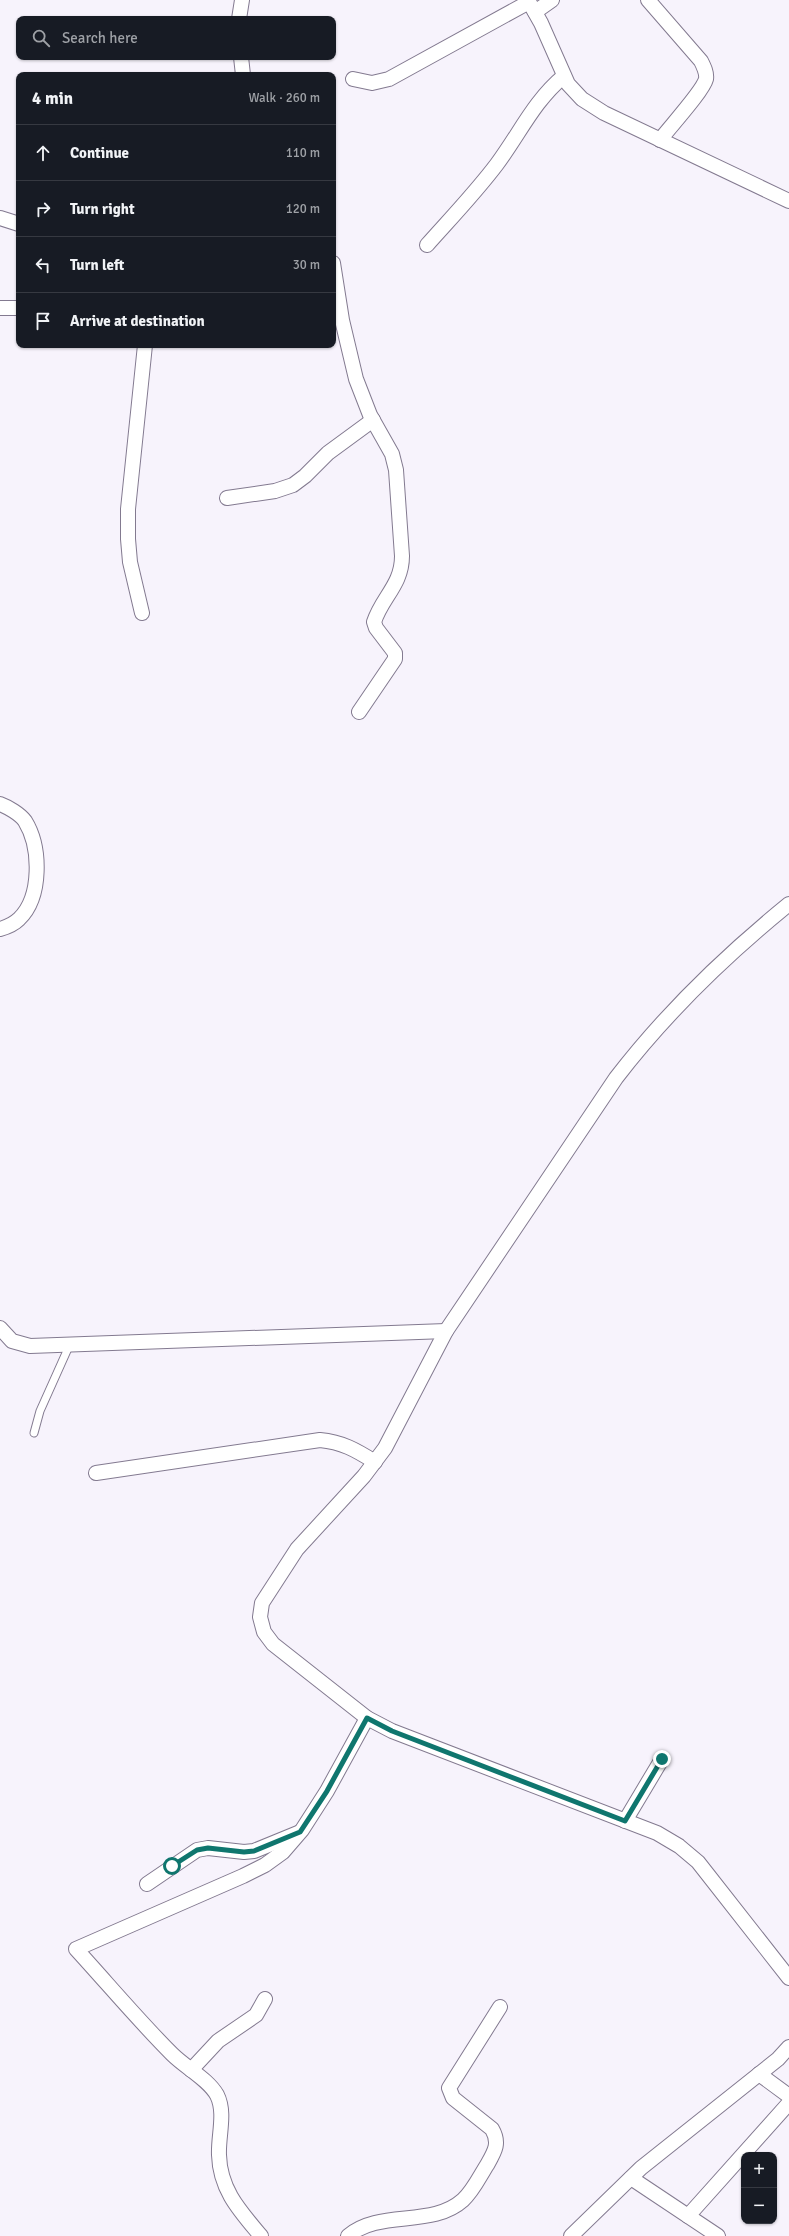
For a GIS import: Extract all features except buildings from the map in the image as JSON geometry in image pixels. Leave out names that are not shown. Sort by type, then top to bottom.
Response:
[{"type":"street","points":[[239,16],[242,0]]},
{"type":"street","points":[[353,79],[372,83],[389,79],[530,5],[552,0]]},
{"type":"street","points":[[648,0],[701,61],[705,70],[706,80],[700,90],[660,140]]},
{"type":"street","points":[[530,5],[568,84],[582,99],[604,113],[660,140],[787,196]]},
{"type":"street","points":[[241,60],[243,72]]},
{"type":"street","points":[[427,245],[472,196],[497,164],[547,90],[564,76]]},
{"type":"street","points":[[0,218],[16,223]]},
{"type":"street","points":[[336,297],[339,331],[356,380],[373,420],[392,454],[396,470],[402,568],[398,579],[374,622],[376,628],[395,653],[395,659],[359,712]]},
{"type":"street","points":[[0,308],[16,308]]},
{"type":"street","points":[[142,613],[130,562],[128,509],[146,348]]},
{"type":"street","points":[[227,498],[275,491],[293,485],[305,476],[328,453],[373,420]]},
{"type":"street","points":[[0,804],[24,820],[34,840],[37,866],[35,887],[26,910],[19,920],[0,929]]},
{"type":"street","points":[[789,904],[717,966],[645,1040],[616,1078],[446,1331],[385,1448],[375,1462],[297,1549],[262,1603],[260,1617],[264,1632],[273,1644],[367,1718],[392,1731],[657,1833],[679,1846],[698,1862],[789,1978]]},
{"type":"street","points":[[1,1331],[12,1341],[30,1346],[446,1331]]},
{"type":"street","points":[[96,1473],[320,1440],[337,1441],[350,1446],[375,1462]]},
{"type":"street","points":[[261,2236],[229,2195],[222,2177],[219,2155],[221,2114],[217,2095],[144,2025],[76,1949],[265,1864],[283,1852],[300,1832],[327,1791],[367,1718]]},
{"type":"street","points":[[625,1821],[662,1759]]},
{"type":"street","points":[[147,1884],[197,1850],[208,1848],[244,1852],[254,1851],[300,1832]]},
{"type":"street","points":[[191,2070],[218,2041],[256,2014],[265,1999]]},
{"type":"street","points":[[348,2236],[363,2226],[448,2209],[463,2200],[474,2185],[495,2151],[498,2144],[496,2136],[492,2129],[453,2098],[449,2088],[500,2007]]},
{"type":"street","points":[[571,2236],[630,2178],[759,2074],[789,2047]]},
{"type":"street","points":[[759,2074],[789,2096]]},
{"type":"street","points":[[688,2216],[789,2103]]},
{"type":"street","points":[[630,2178],[718,2236]]},
{"type":"lane","points":[[34,1433],[38,1415],[70,1344]]},
{"type":"route","points":[[172,1866],[197,1850],[221,1848],[244,1852],[254,1851],[300,1832],[327,1791],[367,1718],[392,1731],[625,1821],[662,1759]]}]
